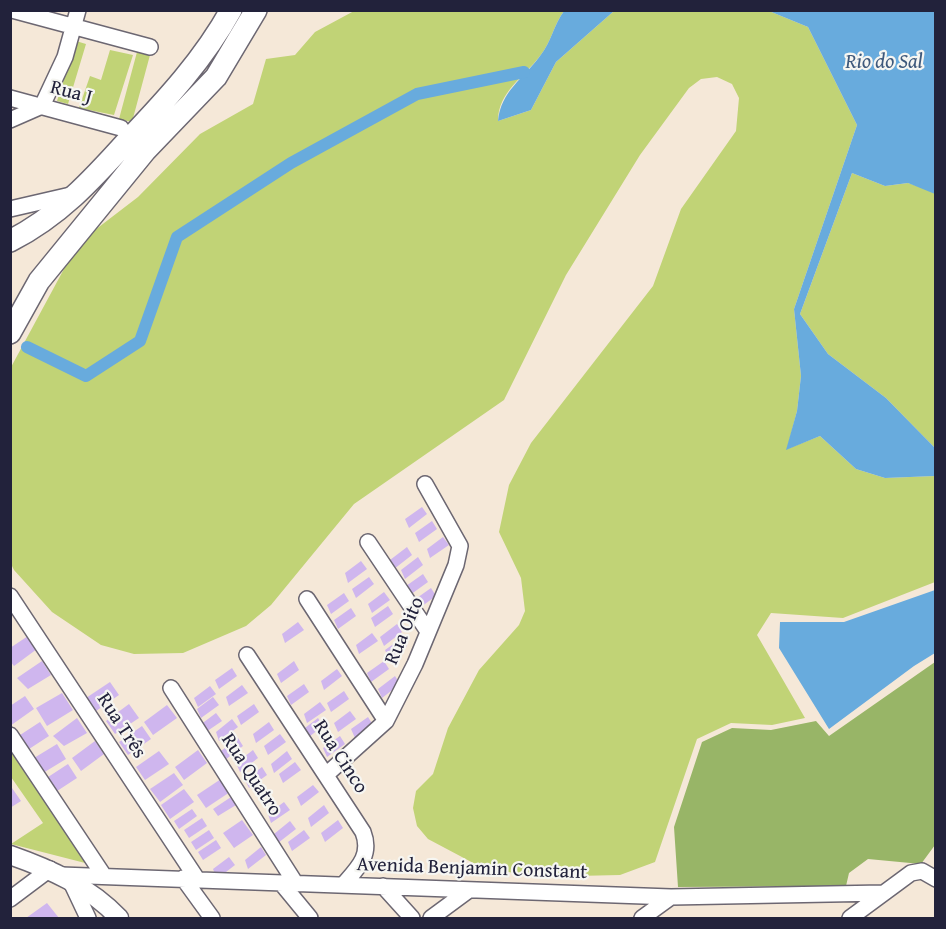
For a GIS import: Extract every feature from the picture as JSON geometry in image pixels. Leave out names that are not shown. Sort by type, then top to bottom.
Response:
[{"type":"main road","points":[[10,241],[41,225],[81,192],[168,99],[218,34],[231,10]]},
{"type":"main road","points":[[10,333],[39,280],[145,151],[216,77],[256,10]]},
{"type":"street","points":[[12,10],[150,47]]},
{"type":"street","points":[[10,120],[42,106],[65,57],[78,10]]},
{"type":"street","name":"Rua J","points":[[15,102],[42,106],[121,129]]},
{"type":"street","points":[[10,209],[81,192]]},
{"type":"street","name":"Rua Oito","points":[[327,774],[386,721],[415,664],[456,565],[460,546],[425,484]]},
{"type":"street","points":[[368,542],[428,630]]},
{"type":"street","name":"Rua Três","points":[[10,597],[190,879],[212,918]]},
{"type":"street","points":[[307,598],[386,721]]},
{"type":"street","name":"Rua Cinco","points":[[247,655],[363,832],[367,846],[364,860],[343,885]]},
{"type":"street","name":"Rua Quatro","points":[[171,688],[310,918]]},
{"type":"street","points":[[10,735],[104,876]]},
{"type":"street","points":[[10,855],[61,875],[98,899],[119,918]]},
{"type":"street","points":[[850,918],[915,871],[924,872],[936,879]]},
{"type":"street","points":[[10,899],[61,875]]},
{"type":"street","points":[[61,875],[88,918]]},
{"type":"street","name":"Avenida Benjamin Constant","points":[[61,875],[671,897],[883,893]]},
{"type":"street","points":[[383,886],[412,918]]},
{"type":"street","points":[[431,918],[469,890]]},
{"type":"street","points":[[642,918],[671,897]]},
{"type":"green space","points":[[354,11],[564,11],[544,51],[507,93],[499,111],[498,121],[531,110],[556,62],[614,11],[769,11],[808,27],[857,125],[794,309],[801,376],[797,411],[787,449],[820,436],[856,469],[885,478],[935,476],[935,582],[843,618],[771,613],[757,635],[805,718],[772,725],[731,723],[697,739],[655,862],[620,875],[532,877],[477,865],[428,839],[417,826],[413,808],[416,791],[433,774],[448,728],[479,670],[519,625],[525,611],[521,578],[499,532],[509,485],[531,443],[653,286],[681,209],[736,131],[739,98],[732,84],[717,77],[701,79],[689,88],[640,155],[566,275],[504,400],[354,504],[271,605],[246,626],[183,653],[134,654],[101,645],[52,612],[14,570],[10,562],[10,369],[78,243],[138,197],[200,134],[253,104],[266,59],[295,55],[315,32]]},
{"type":"green space","points":[[76,41],[86,44],[68,104],[57,101]]},
{"type":"green space","points":[[110,50],[133,55],[114,115],[79,108],[90,76],[101,80]]},
{"type":"green space","points":[[137,52],[150,55],[132,122],[119,119]]},
{"type":"green space","points":[[852,173],[885,186],[908,183],[935,192],[935,448],[886,398],[828,354],[800,314]]},
{"type":"green space","points":[[935,662],[935,845],[921,864],[868,859],[849,873],[846,886],[678,887],[674,827],[702,742],[732,728],[771,730],[816,721],[829,736]]},
{"type":"green space","points":[[10,745],[89,864],[11,844],[43,823],[11,777]]},
{"type":"water","points":[[564,11],[614,11],[556,62],[531,110],[498,121],[503,101],[544,51]]},
{"type":"water","name":"Rio do Sal","points":[[769,11],[935,11],[935,194],[908,183],[885,186],[852,173],[800,314],[828,354],[886,398],[935,448],[935,476],[885,478],[856,469],[820,436],[786,450],[797,411],[801,376],[794,309],[857,125],[808,27]]},
{"type":"water","points":[[935,590],[935,653],[829,729],[779,648],[780,622],[844,622]]},
{"type":"building","points":[[422,507],[427,514],[409,528],[405,519]]},
{"type":"building","points":[[432,521],[437,529],[419,542],[415,533]]},
{"type":"building","points":[[443,537],[449,545],[430,558],[427,549]]},
{"type":"building","points":[[407,547],[412,555],[394,569],[390,560]]},
{"type":"building","points":[[418,557],[423,565],[405,579],[401,570]]},
{"type":"building","points":[[361,561],[367,569],[348,583],[345,573]]},
{"type":"building","points":[[423,574],[428,582],[410,595],[406,586]]},
{"type":"building","points":[[369,577],[374,584],[356,598],[352,589]]},
{"type":"building","points":[[431,588],[436,596],[418,609],[414,600]]},
{"type":"building","points":[[384,592],[390,600],[372,613],[368,604]]},
{"type":"building","points":[[344,593],[349,601],[331,614],[327,605]]},
{"type":"building","points":[[388,606],[393,614],[375,627],[371,618]]},
{"type":"building","points":[[351,608],[356,616],[338,629],[334,620]]},
{"type":"building","points":[[298,622],[304,630],[285,643],[282,634]]},
{"type":"building","points":[[397,624],[402,632],[384,646],[380,637]]},
{"type":"building","points":[[372,633],[378,641],[359,654],[356,645]]},
{"type":"building","points":[[28,636],[37,649],[14,666],[10,661],[10,648]]},
{"type":"building","points":[[402,638],[407,646],[389,659],[385,650]]},
{"type":"building","points":[[42,661],[51,675],[28,689],[17,678]]},
{"type":"building","points":[[294,661],[299,670],[281,683],[277,674]]},
{"type":"building","points":[[384,661],[389,669],[371,682],[367,673]]},
{"type":"building","points":[[232,668],[237,676],[219,689],[215,680]]},
{"type":"building","points":[[337,669],[342,676],[324,690],[321,681]]},
{"type":"building","points":[[395,676],[400,684],[382,698],[378,689]]},
{"type":"building","points":[[110,682],[119,695],[96,711],[86,698]]},
{"type":"building","points":[[304,684],[309,692],[291,705],[287,696]]},
{"type":"building","points":[[242,685],[248,693],[229,706],[226,697]]},
{"type":"building","points":[[210,686],[216,694],[198,707],[194,698]]},
{"type":"building","points":[[344,691],[349,699],[331,712],[327,703]]},
{"type":"building","points":[[62,693],[73,710],[47,726],[36,708]]},
{"type":"building","points":[[25,696],[34,709],[10,726],[10,706]]},
{"type":"building","points":[[213,697],[219,705],[201,718],[197,709]]},
{"type":"building","points":[[320,702],[326,710],[307,723],[304,714]]},
{"type":"building","points":[[129,704],[139,718],[115,734],[106,721]]},
{"type":"building","points":[[254,704],[259,712],[241,725],[237,716]]},
{"type":"building","points":[[167,705],[177,718],[153,735],[144,722]]},
{"type":"building","points":[[350,711],[356,719],[338,732],[334,723]]},
{"type":"building","points":[[216,713],[222,721],[203,734],[200,725]]},
{"type":"building","points":[[368,717],[373,725],[355,738],[351,729]]},
{"type":"building","points":[[77,718],[87,733],[64,746],[53,736]]},
{"type":"building","points":[[318,718],[323,726],[305,740],[301,731]]},
{"type":"building","points":[[232,719],[238,727],[219,741],[216,732]]},
{"type":"building","points":[[40,722],[49,736],[26,751],[17,737]]},
{"type":"building","points":[[269,722],[274,730],[256,743],[253,734]]},
{"type":"building","points":[[142,726],[151,739],[128,755],[119,742]]},
{"type":"building","points":[[280,734],[286,742],[268,755],[264,746]]},
{"type":"building","points":[[340,736],[345,744],[327,757],[323,748]]},
{"type":"building","points":[[238,738],[243,746],[225,760],[221,751]]},
{"type":"building","points":[[95,741],[104,754],[81,771],[72,758]]},
{"type":"building","points":[[57,744],[66,759],[43,773],[34,758]]},
{"type":"building","points":[[198,750],[207,763],[184,780],[175,767]]},
{"type":"building","points":[[253,750],[258,758],[240,772],[236,763]]},
{"type":"building","points":[[159,751],[169,764],[145,780],[136,767]]},
{"type":"building","points":[[287,751],[292,759],[274,773],[271,764]]},
{"type":"building","points":[[295,762],[301,770],[283,783],[279,774]]},
{"type":"building","points":[[68,764],[77,778],[54,793],[45,779]]},
{"type":"building","points":[[262,767],[267,775],[249,788],[245,780]]},
{"type":"building","points":[[174,773],[183,785],[160,802],[150,789]]},
{"type":"building","points":[[221,779],[230,792],[206,808],[197,795]]},
{"type":"building","points":[[313,785],[319,792],[301,806],[297,797]]},
{"type":"building","points":[[12,788],[21,801],[10,808],[10,789]]},
{"type":"building","points":[[184,789],[194,802],[170,819],[161,805]]},
{"type":"building","points":[[231,797],[236,805],[218,816],[213,809]]},
{"type":"building","points":[[284,802],[290,810],[271,823],[268,814]]},
{"type":"building","points":[[324,805],[329,813],[311,827],[308,818]]},
{"type":"building","points":[[192,809],[197,816],[179,829],[174,821]]},
{"type":"building","points":[[202,818],[207,826],[189,838],[184,830]]},
{"type":"building","points":[[242,820],[253,835],[234,848],[223,833]]},
{"type":"building","points":[[338,820],[343,828],[325,842],[321,833]]},
{"type":"building","points":[[290,821],[296,829],[278,843],[274,834]]},
{"type":"building","points":[[209,830],[214,838],[196,850],[191,842]]},
{"type":"building","points":[[304,830],[310,838],[292,851],[288,842]]},
{"type":"building","points":[[216,840],[221,848],[203,860],[198,852]]},
{"type":"building","points":[[261,847],[266,855],[248,869],[245,860]]},
{"type":"building","points":[[229,857],[235,865],[217,879],[213,869]]},
{"type":"building","points":[[47,903],[59,918],[26,918]]},
{"type":"waterway","points":[[27,347],[86,376],[140,341],[177,237],[291,163],[417,94],[524,72]]}]
